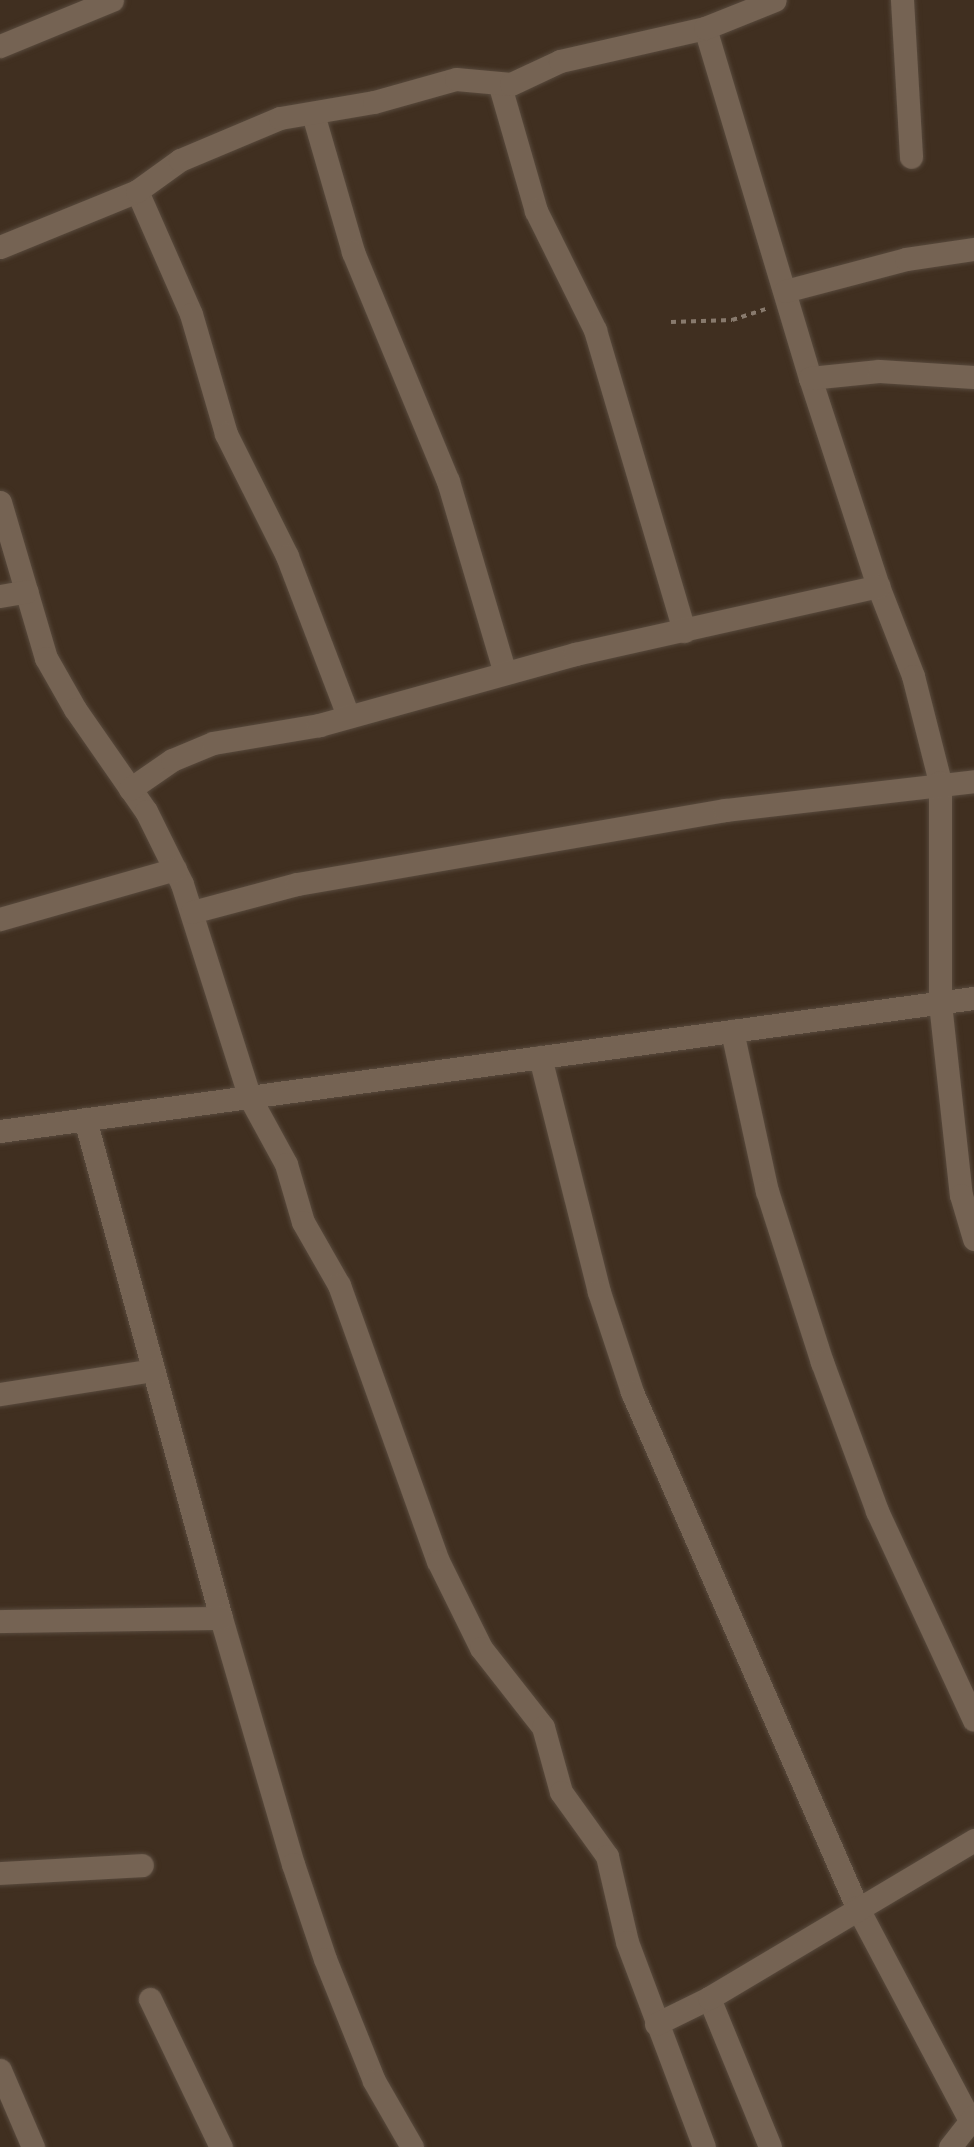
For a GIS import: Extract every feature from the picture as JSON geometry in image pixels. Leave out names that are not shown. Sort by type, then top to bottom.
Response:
[{"type":"street","points":[[0,46],[111,0]]},
{"type":"street","points":[[0,247],[137,191],[180,160],[222,139],[280,118],[313,114],[456,79],[500,86],[526,80],[559,61],[705,28],[775,0]]},
{"type":"street","points":[[902,0],[911,157]]},
{"type":"street","points":[[705,28],[810,378],[878,586],[913,676],[940,782],[940,1003],[961,1195],[974,1239]]},
{"type":"street","points":[[500,86],[536,211],[595,330],[684,631]]},
{"type":"street","points":[[313,114],[353,252],[448,481],[505,673]]},
{"type":"street","points":[[137,191],[191,314],[226,434],[287,556],[348,716]]},
{"type":"street","points":[[786,296],[906,259],[974,249]]},
{"type":"street","points":[[810,378],[878,371],[974,377]]},
{"type":"street","points":[[0,502],[46,658],[130,789],[175,869],[192,912],[250,1098],[286,1164],[303,1222],[339,1285],[438,1561],[481,1648],[543,1727],[561,1791],[607,1856],[627,1942],[704,2147]]},
{"type":"street","points":[[130,789],[191,749],[348,716],[505,673],[878,586]]},
{"type":"street","points":[[0,596],[27,591]]},
{"type":"street","points":[[192,912],[297,884],[725,810],[940,782],[974,781]]},
{"type":"street","points":[[0,919],[175,869]]},
{"type":"street","points":[[0,1131],[974,998]]},
{"type":"street","points":[[732,1031],[767,1191],[822,1362],[877,1511],[974,1720]]},
{"type":"street","points":[[540,1057],[599,1292],[632,1392],[856,1908],[972,2118],[950,2147]]},
{"type":"street","points":[[85,1119],[220,1618],[325,1959],[374,2081],[412,2147]]},
{"type":"street","points":[[0,1394],[153,1370]]},
{"type":"street","points":[[0,1621],[220,1618]]},
{"type":"street","points":[[656,2024],[709,1998],[974,1840]]},
{"type":"street","points":[[0,1873],[142,1865]]},
{"type":"street","points":[[709,1998],[770,2147]]},
{"type":"street","points":[[150,1999],[221,2147]]},
{"type":"street","points":[[0,2070],[33,2147]]},
{"type":"path","points":[[670,322],[732,320],[786,296]]}]
